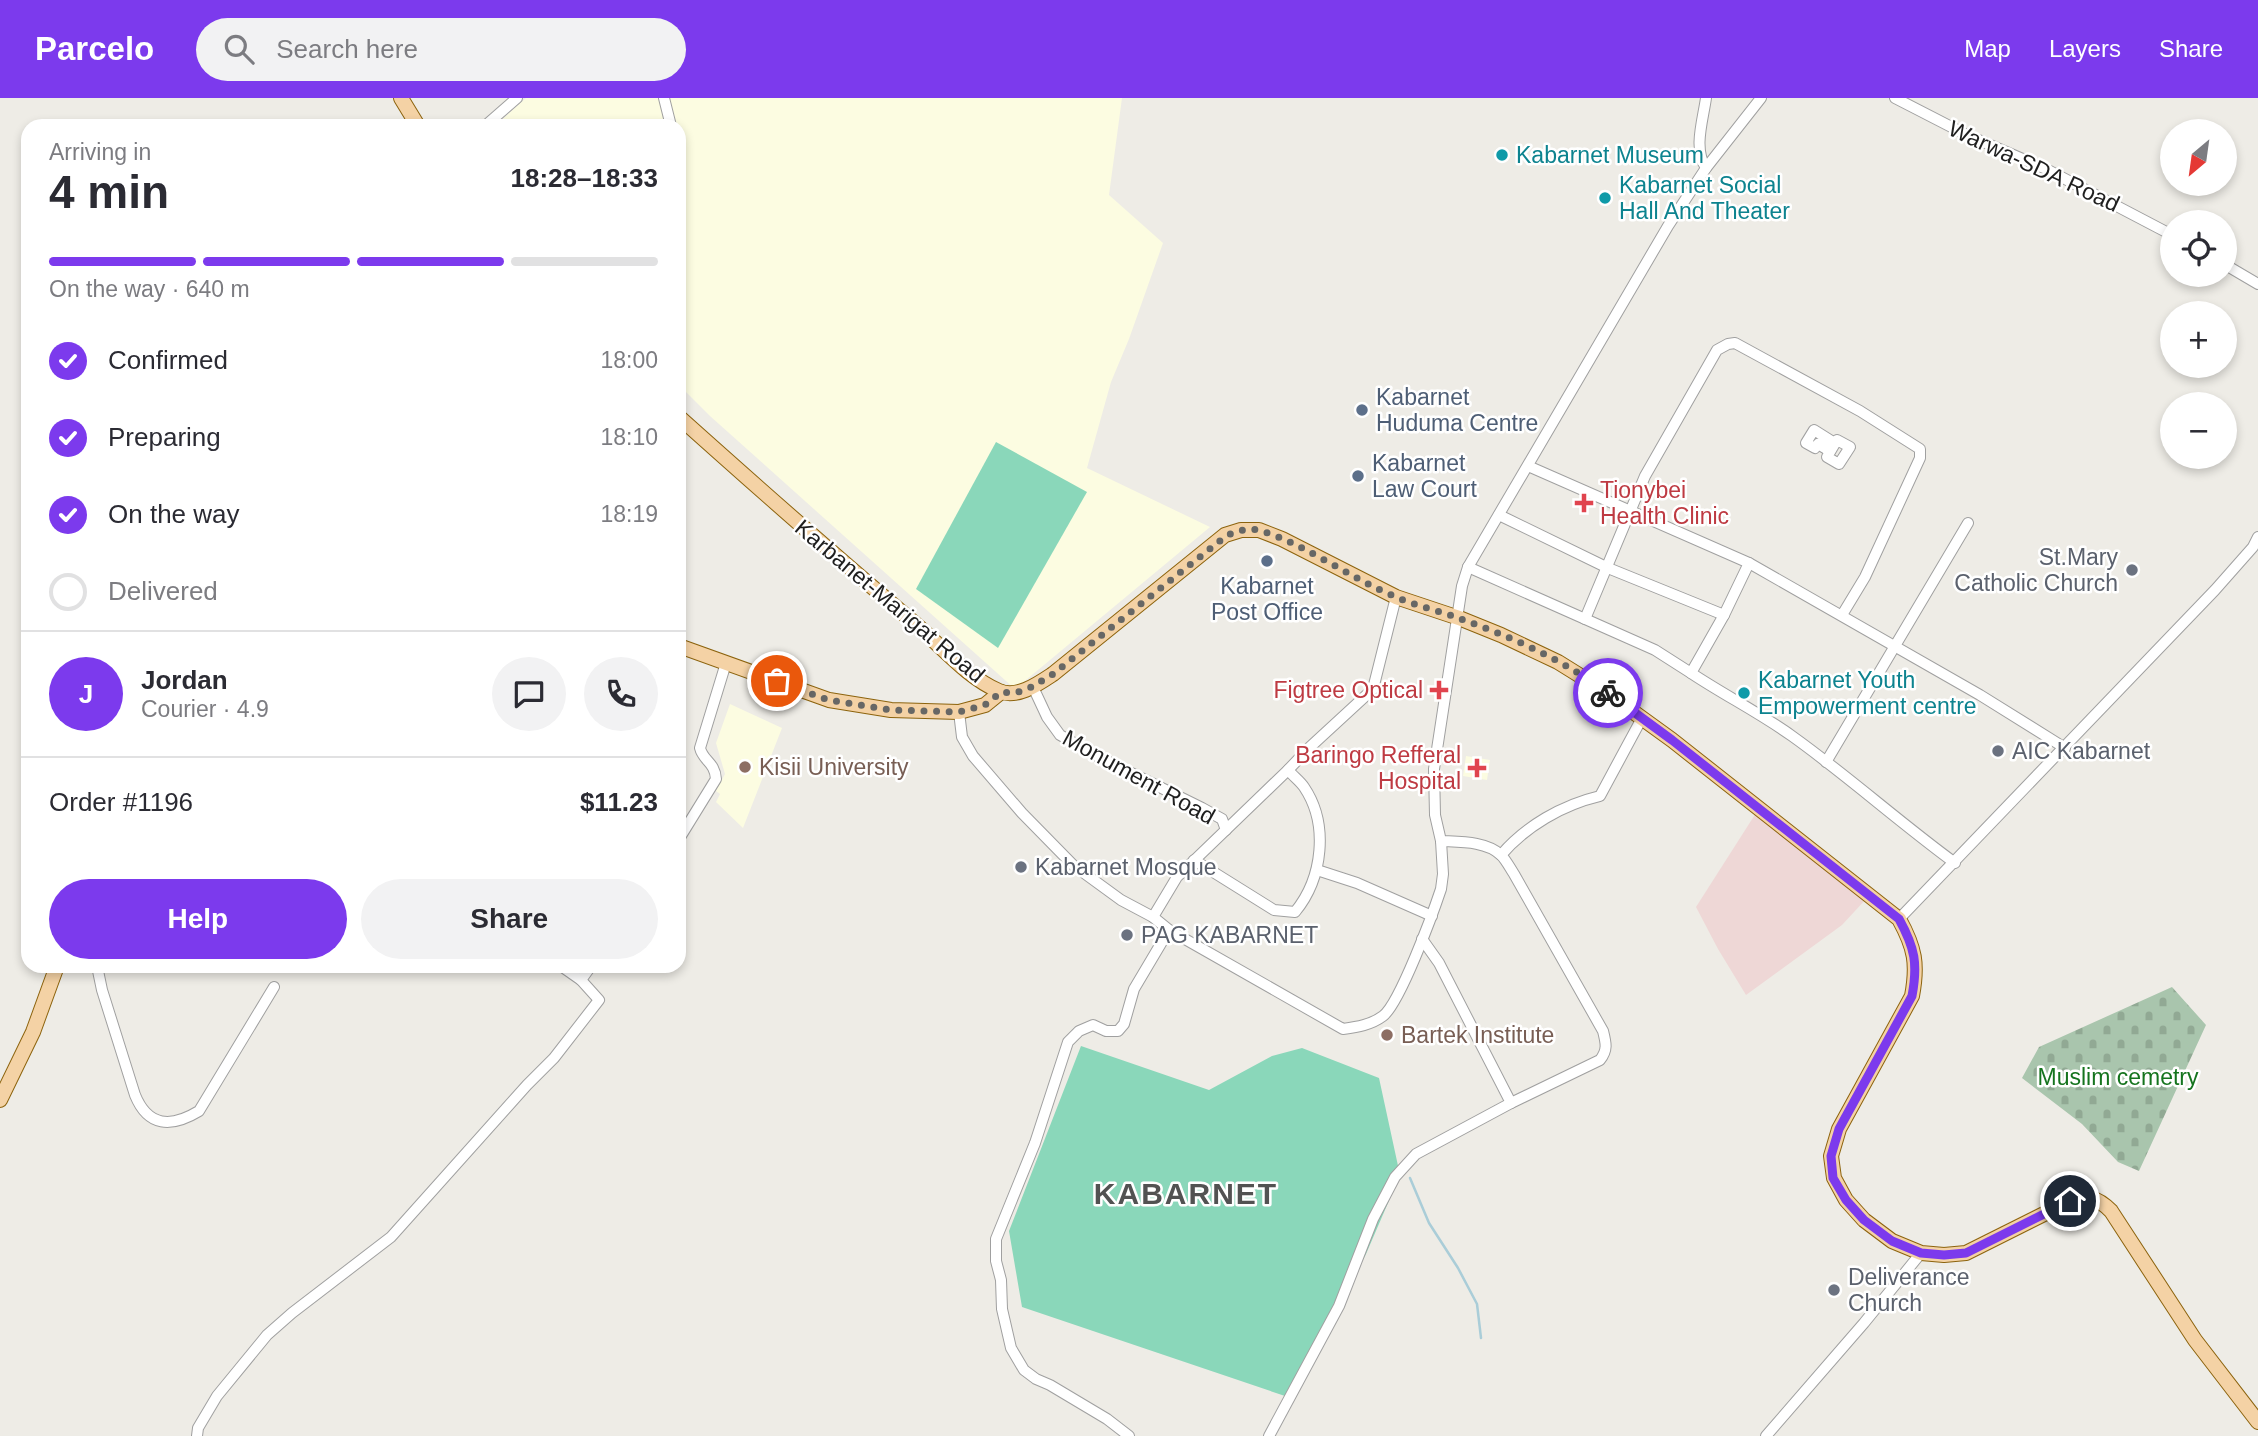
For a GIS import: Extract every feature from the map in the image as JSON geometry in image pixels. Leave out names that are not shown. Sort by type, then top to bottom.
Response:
[{"type":"main road","points":[[401,98],[414,119]]},
{"type":"main road","name":"Karbanet-Marigat Road","points":[[686,423],[824,546],[940,644],[969,673],[1001,692],[1015,693],[1033,687],[1226,536],[1241,530],[1259,530],[1396,597],[1459,618],[1558,662],[1642,718],[1899,919]]},
{"type":"main road","points":[[686,649],[828,700],[891,710],[959,712],[985,705],[1001,692]]},
{"type":"main road","points":[[1899,919],[1911,941],[1916,975],[1912,996],[1839,1129],[1831,1156],[1833,1178],[1846,1200],[1864,1220],[1892,1241],[1921,1253],[1966,1253],[2070,1201],[2088,1197],[2101,1201],[2111,1211],[2195,1340],[2258,1422]]},
{"type":"main road","points":[[0,1100],[33,1032],[54,973]]},
{"type":"street","points":[[493,119],[517,98]]},
{"type":"street","points":[[664,98],[669,119]]},
{"type":"street","points":[[1706,98],[1700,159],[1706,169]]},
{"type":"street","points":[[959,712],[962,737],[973,756],[1021,813],[1073,865],[1121,900],[1343,1029],[1371,1024],[1386,1014],[1422,939],[1441,889],[1443,873],[1441,841],[1435,815],[1434,769],[1462,586],[1468,567],[1668,226],[1706,169],[1761,98]]},
{"type":"street","name":"Warwa-SDA Road","points":[[1895,98],[1967,135],[2046,169],[2160,228]]},
{"type":"street","points":[[2237,272],[2258,284]]},
{"type":"street","points":[[1585,619],[1645,476],[1717,350],[1735,343],[1860,411],[1920,449],[1920,458],[1892,523],[1842,615]]},
{"type":"street","points":[[1528,466],[1749,564],[1980,695],[2065,748]]},
{"type":"street","points":[[1499,515],[1608,568],[1724,615]]},
{"type":"street","points":[[1826,762],[1968,523]]},
{"type":"street","points":[[1899,919],[2065,748],[2256,544]]},
{"type":"street","points":[[1691,673],[1749,564]]},
{"type":"street","points":[[1468,567],[1655,650],[1791,735],[1955,863]]},
{"type":"street","points":[[1153,918],[1177,877],[1373,689],[1396,597]]},
{"type":"street","points":[[686,828],[716,779],[713,765],[701,753],[700,748],[726,663]]},
{"type":"street","name":"Monument Road","points":[[1033,687],[1047,717],[1060,735],[1222,819],[1226,830]]},
{"type":"street","points":[[1501,855],[1514,841],[1556,812],[1575,802],[1600,796],[1642,718]]},
{"type":"street","points":[[1194,860],[1274,909],[1295,912],[1317,870],[1320,857],[1318,821],[1304,788],[1289,771]]},
{"type":"street","points":[[1269,1436],[1339,1307],[1373,1219],[1395,1177],[1416,1154],[1511,1103],[1600,1060],[1605,1054],[1607,1044],[1603,1031],[1501,855],[1468,842],[1441,841]]},
{"type":"street","points":[[1317,870],[1357,883],[1432,916]]},
{"type":"street","points":[[1129,1436],[1107,1419],[1051,1385],[1036,1379],[1017,1361],[1011,1348],[1002,1309],[996,1239],[1035,1143],[1068,1042],[1079,1031],[1093,1026],[1106,1031],[1118,1031],[1124,1024],[1134,989],[1169,930]]},
{"type":"street","points":[[1422,939],[1439,962],[1511,1103]]},
{"type":"street","points":[[98,973],[140,1108],[147,1116],[156,1120],[173,1122],[186,1119],[198,1111],[274,987]]},
{"type":"street","points":[[197,1436],[198,1427],[217,1396],[267,1335],[391,1237],[554,1058],[599,1000],[571,973]]},
{"type":"street","points":[[581,980],[586,973]]},
{"type":"street","points":[[1766,1436],[1864,1324],[1921,1253]]},
{"type":"shaded area","points":[[526,98],[1122,98],[1109,195],[1163,243],[1111,382],[1087,468],[1210,527],[1015,689],[686,392],[686,119],[503,119]]},
{"type":"shaded area","name":"Kisii University","points":[[730,704],[782,728],[743,828],[716,802],[720,794],[716,791],[725,774],[716,743]]},
{"type":"shaded area","name":"Baringo Refferal Hospital","points":[[1466,756],[1490,760],[1487,780],[1463,776]]},
{"type":"shaded area","points":[[1756,813],[1867,898],[1842,925],[1746,995],[1696,907]]},
{"type":"green space","points":[[996,442],[1087,492],[998,648],[916,589]]},
{"type":"green space","name":"Muslim cemetry","points":[[2172,987],[2206,1025],[2139,1171],[2118,1162],[2082,1124],[2022,1078],[2039,1047]]},
{"type":"green space","points":[[1081,1046],[1209,1090],[1272,1056],[1302,1048],[1379,1078],[1400,1175],[1366,1254],[1291,1398],[1022,1307],[1009,1231]]},
{"type":"waterway","points":[[1410,1178],[1429,1223],[1477,1304],[1481,1338]]},
{"type":"way so far","points":[[777,681],[828,700],[891,710],[959,712],[985,705],[1001,692],[1015,693],[1028,689],[1053,674],[1226,536],[1241,530],[1259,530],[1396,597],[1501,635],[1558,662],[1608,693]]},
{"type":"place","name":"Kabarnet Museum","points":[[1502,155]]},
{"type":"place","name":"Kabarnet Social Hall And Theater","points":[[1605,198]]},
{"type":"place","name":"Kabarnet Huduma Centre","points":[[1362,410]]},
{"type":"place","name":"Kabarnet Law Court","points":[[1358,476]]},
{"type":"place","name":"Tionybei Health Clinic","points":[[1584,503]]},
{"type":"place","name":"Kabarnet Post Office","points":[[1267,561]]},
{"type":"place","name":"St.Mary Catholic Church","points":[[2132,570]]},
{"type":"place","name":"Figtree Optical","points":[[1439,690]]},
{"type":"place","name":"Kabarnet Youth Empowerment centre","points":[[1744,693]]},
{"type":"place","name":"AIC Kabarnet","points":[[1998,751]]},
{"type":"place","name":"Kisii University","points":[[745,767]]},
{"type":"place","name":"Baringo Refferal Hospital","points":[[1477,768]]},
{"type":"place","name":"Kabarnet Mosque","points":[[1021,867]]},
{"type":"place","name":"PAG KABARNET","points":[[1127,935]]},
{"type":"place","name":"Bartek Institute","points":[[1387,1035]]},
{"type":"place","name":"Deliverance Church","points":[[1834,1290]]},
{"type":"district","name":"KABARNET","points":[[1186,1193]]},
{"type":"route","points":[[1608,693],[1875,899],[1899,919],[1911,941],[1916,975],[1912,996],[1839,1129],[1831,1156],[1833,1178],[1846,1200],[1864,1220],[1892,1241],[1921,1253],[1966,1253],[2070,1201]]}]
